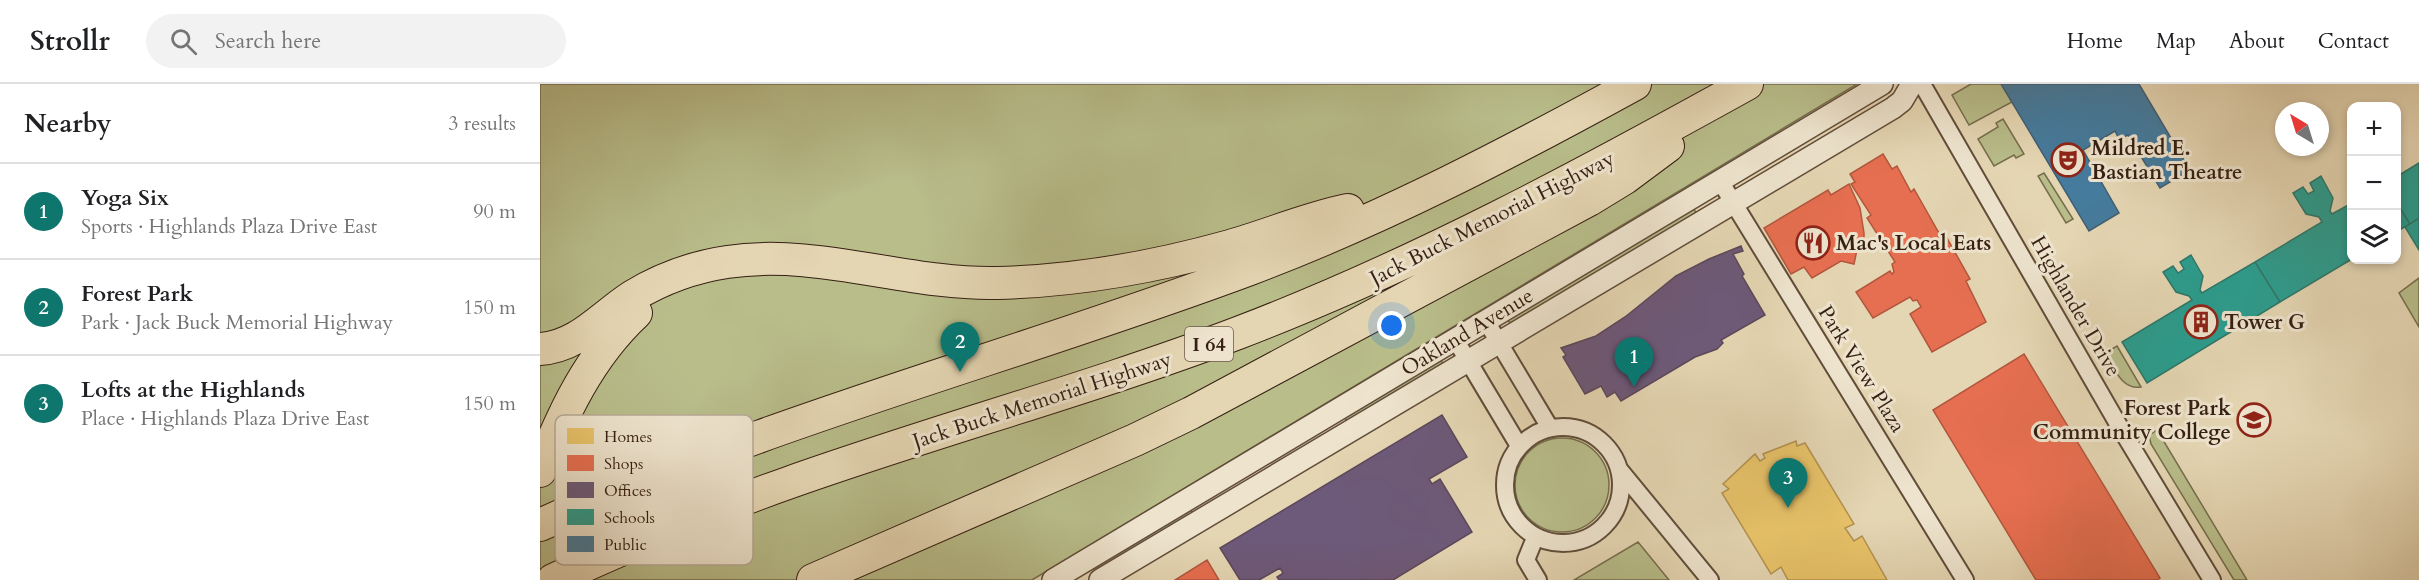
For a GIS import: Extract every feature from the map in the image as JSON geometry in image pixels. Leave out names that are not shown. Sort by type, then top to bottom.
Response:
[{"type":"highway","points":[[753,439],[1253,268],[1411,199],[1530,140],[1635,84]]},
{"type":"highway","points":[[813,580],[1135,440],[1247,383],[1589,200],[1650,160],[1747,84]]},
{"type":"highway","name":"Jack Buck Memorial Highway","points":[[753,497],[789,483],[1115,377],[1238,333],[1359,284],[1542,196],[1747,84]]},
{"type":"highway","points":[[540,349],[570,342],[631,297],[655,284],[703,266],[768,259],[957,282],[1038,281],[1141,267],[1230,246],[1341,211],[1411,199]]},
{"type":"highway","points":[[564,415],[594,362],[630,318],[682,274]]},
{"type":"highway","points":[[540,471],[555,435]]},
{"type":"highway","points":[[540,525],[555,519]]},
{"type":"highway","name":"Jack Buck Memorial Highway","points":[[553,580],[587,565]]},
{"type":"street","name":"Oakland Avenue","points":[[1053,580],[1882,84]]},
{"type":"street","name":"Oakland Avenue","points":[[1100,580],[1893,108],[1902,101],[1912,84]]},
{"type":"street","name":"Highlander Drive","points":[[1922,84],[2118,424],[2212,580]]},
{"type":"street","name":"Park View Plaza","points":[[1720,181],[1965,580]]},
{"type":"street","points":[[1486,321],[1550,428]]},
{"type":"street","points":[[1455,339],[1519,446]]},
{"type":"street","points":[[1619,468],[1622,493],[1616,511],[1602,528],[1583,541],[1559,545],[1535,538],[1517,522],[1506,502],[1504,480],[1508,462],[1519,446],[1550,428],[1572,427],[1595,436],[1610,450],[1619,468],[1710,580]]},
{"type":"street","points":[[1535,538],[1526,560],[1539,580]]},
{"type":"green space","points":[[540,84],[1857,84],[1032,580],[540,580]]},
{"type":"green space","points":[[1971,84],[2002,84],[2012,102],[1969,125],[1952,95]]},
{"type":"green space","points":[[2003,119],[2024,154],[2016,158],[2014,155],[1994,166],[1978,139],[1998,127],[1996,123]]},
{"type":"green space","points":[[2044,173],[2073,219],[2066,223],[2038,176]]},
{"type":"green space","points":[[1694,209],[1696,213],[1512,324],[1507,320]]},
{"type":"green space","points":[[2419,278],[2419,327],[2399,293]]},
{"type":"green space","points":[[2117,346],[2141,387],[2128,385],[2115,371],[2105,353]]},
{"type":"green space","points":[[1441,360],[1443,365],[1348,423],[1343,415]]},
{"type":"green space","points":[[2157,430],[2247,580],[2234,580],[2151,444],[2149,435]]},
{"type":"green space","points":[[1562,438],[1580,442],[1595,452],[1605,467],[1609,485],[1605,503],[1595,518],[1580,528],[1562,532],[1544,528],[1529,518],[1519,503],[1515,485],[1519,467],[1529,452],[1544,442]]},
{"type":"green space","points":[[1189,507],[1194,515],[1098,572],[1094,568]]},
{"type":"green space","points":[[1638,542],[1669,580],[1574,580]]},
{"type":"building: Homes","points":[[1796,441],[1797,446],[1805,443],[1854,524],[1845,528],[1854,541],[1862,536],[1887,580],[1788,580],[1781,567],[1771,574],[1722,493],[1729,489],[1723,484],[1755,454],[1760,461],[1765,458],[1763,454]]},
{"type":"building: Shops","points":[[1883,154],[1892,169],[1897,166],[1911,192],[1914,189],[1939,233],[1943,231],[1970,279],[1966,281],[1986,322],[1932,352],[1910,314],[1921,307],[1917,300],[1913,301],[1910,297],[1873,318],[1856,292],[1890,271],[1892,274],[1894,272],[1892,264],[1895,262],[1867,218],[1871,215],[1851,184],[1855,182],[1850,174]]},
{"type":"building: Shops","points":[[1849,184],[1860,208],[1864,233],[1864,246],[1858,245],[1854,264],[1841,261],[1812,278],[1804,267],[1791,274],[1764,228],[1828,190],[1831,195]]},
{"type":"building: Shops","points":[[2024,354],[2160,578],[2157,580],[2036,580],[1933,410]]},
{"type":"building: Shops","points":[[1207,560],[1219,580],[1175,580]]},
{"type":"building: Offices","points":[[1741,246],[1743,251],[1733,254],[1744,274],[1742,276],[1765,315],[1721,340],[1723,343],[1717,349],[1695,357],[1621,401],[1615,392],[1607,397],[1601,386],[1585,394],[1563,357],[1566,355],[1561,348],[1596,336],[1625,317],[1676,276]]},
{"type":"building: Offices","points":[[1442,415],[1467,457],[1429,479],[1432,484],[1440,479],[1472,532],[1393,580],[1279,580],[1277,577],[1283,573],[1280,568],[1259,580],[1240,580],[1220,548]]},
{"type":"building: Schools","points":[[2419,163],[2419,218],[2410,224],[2401,210],[2401,174]]},
{"type":"building: Schools","points":[[2321,176],[2333,198],[2330,211],[2332,214],[2347,206],[2347,262],[2280,302],[2255,262],[2322,222],[2319,217],[2306,214],[2293,193],[2303,187],[2308,194],[2314,191],[2310,183]]},
{"type":"building: Schools","points":[[2401,210],[2410,224],[2401,229]]},
{"type":"building: Schools","points":[[2419,218],[2419,250],[2405,227]]},
{"type":"building: Schools","name":"Tower G","points":[[2191,255],[2203,276],[2200,290],[2202,293],[2255,262],[2280,302],[2147,383],[2122,342],[2192,300],[2189,296],[2176,292],[2163,272],[2173,266],[2178,273],[2184,269],[2180,262]]},
{"type":"building: Public","name":"Mildred E. Bastian Theatre","points":[[2001,84],[2139,84],[2190,170],[2160,188],[2128,135],[2119,139],[2115,131],[2083,150],[2119,213],[2089,231]]},
{"type":"place","name":"Mildred E. Bastian Theatre","points":[[2068,160]]},
{"type":"place","name":"Mac's Local Eats","points":[[1813,243]]},
{"type":"place","name":"Tower G","points":[[2201,322]]},
{"type":"place","name":"Forest Park","points":[[960,372]]},
{"type":"place","name":"Yoga Six","points":[[1634,387]]},
{"type":"place","name":"Forest Park Community College","points":[[2254,420]]},
{"type":"place","name":"Lofts at the Highlands","points":[[1788,508]]}]
